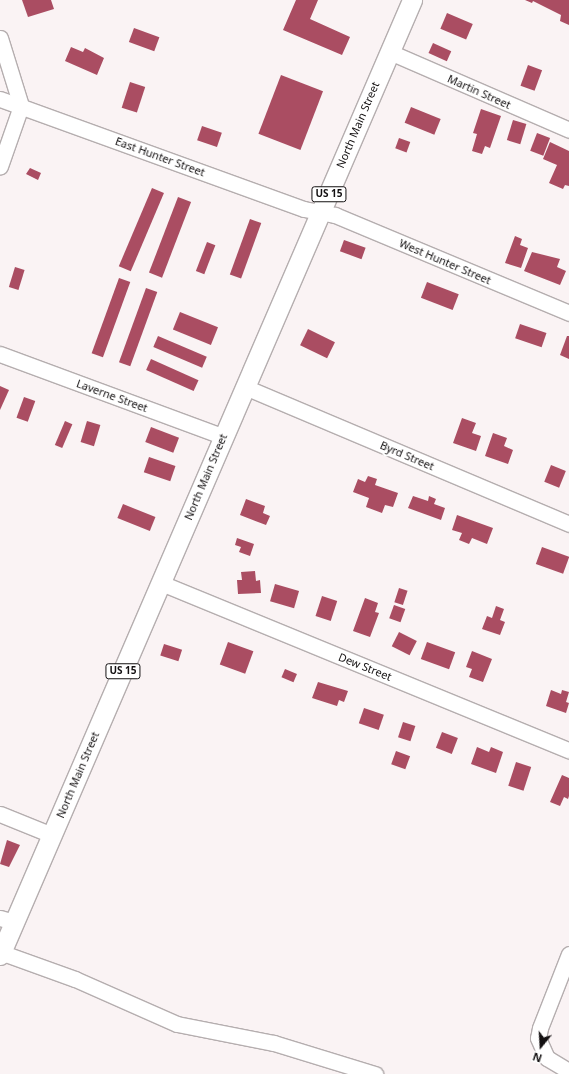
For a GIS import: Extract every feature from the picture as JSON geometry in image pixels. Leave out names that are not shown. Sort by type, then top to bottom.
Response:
[{"type":"main road","name":"North Main Street","points":[[0,953],[7,920],[52,835],[412,0]]},
{"type":"street","points":[[0,38],[21,106],[0,166]]},
{"type":"street","name":"Martin Street","points":[[390,52],[569,130]]},
{"type":"street","name":"East Hunter Street","points":[[0,99],[246,189],[320,213]]},
{"type":"street","name":"West Hunter Street","points":[[320,213],[335,215],[569,313]]},
{"type":"street","name":"Laverne Street","points":[[0,354],[224,437]]},
{"type":"street","name":"Byrd Street","points":[[245,387],[569,524]]},
{"type":"street","name":"Dew Street","points":[[161,583],[569,750]]},
{"type":"street","points":[[0,814],[52,835]]},
{"type":"street","points":[[0,953],[75,979],[178,1024],[274,1043],[375,1074]]},
{"type":"street","points":[[569,954],[540,1028],[538,1038],[547,1058],[569,1071]]},
{"type":"building","points":[[22,0],[51,0],[54,9],[28,17]]},
{"type":"building","points":[[296,0],[318,0],[310,19],[350,37],[342,55],[283,30]]},
{"type":"building","points":[[525,0],[569,0],[569,25],[560,21],[561,15],[533,1],[532,3]]},
{"type":"building","points":[[447,13],[473,24],[466,40],[440,29]]},
{"type":"building","points":[[134,28],[159,37],[154,51],[129,42]]},
{"type":"building","points":[[433,43],[451,51],[447,61],[429,53]]},
{"type":"building","points":[[71,47],[83,52],[85,48],[104,58],[97,75],[65,61]]},
{"type":"building","points":[[528,65],[542,70],[535,91],[520,86]]},
{"type":"building","points":[[281,75],[323,91],[300,150],[258,134]]},
{"type":"building","points":[[130,82],[145,87],[137,113],[122,108]]},
{"type":"building","points":[[411,107],[441,119],[434,135],[405,123]]},
{"type":"building","points":[[481,109],[501,116],[490,148],[485,146],[482,154],[472,151],[477,134],[473,133]]},
{"type":"building","points":[[513,120],[526,124],[520,144],[507,140]]},
{"type":"building","points":[[202,126],[222,133],[217,147],[197,140]]},
{"type":"building","points":[[537,133],[550,138],[543,156],[530,151]]},
{"type":"building","points":[[399,138],[410,142],[407,152],[395,148]]},
{"type":"building","points":[[550,142],[569,151],[569,186],[565,185],[563,189],[549,183],[557,165],[543,159]]},
{"type":"building","points":[[30,168],[41,173],[38,180],[26,174]]},
{"type":"building","points":[[152,188],[164,193],[131,271],[119,266]]},
{"type":"building","points":[[178,197],[191,202],[162,278],[149,273]]},
{"type":"building","points":[[250,219],[261,223],[241,279],[230,274]]},
{"type":"building","points":[[515,236],[522,239],[520,245],[528,248],[521,268],[505,263]]},
{"type":"building","points":[[344,240],[366,248],[362,259],[340,251]]},
{"type":"building","points":[[207,242],[215,245],[204,274],[196,271]]},
{"type":"building","points":[[532,252],[560,259],[557,267],[566,271],[560,285],[524,271]]},
{"type":"building","points":[[15,267],[25,270],[18,290],[9,287]]},
{"type":"building","points":[[119,278],[130,282],[103,357],[92,353]]},
{"type":"building","points":[[427,282],[459,294],[453,310],[421,298]]},
{"type":"building","points":[[146,288],[157,292],[130,366],[119,362]]},
{"type":"building","points":[[180,312],[218,327],[211,345],[173,330]]},
{"type":"building","points":[[520,324],[546,333],[542,347],[515,338]]},
{"type":"building","points":[[308,329],[335,342],[327,358],[300,345]]},
{"type":"building","points":[[158,336],[207,357],[202,368],[153,347]]},
{"type":"building","points":[[567,336],[569,336],[569,359],[560,355]]},
{"type":"building","points":[[151,359],[199,380],[194,391],[146,370]]},
{"type":"building","points":[[0,386],[9,390],[0,410]]},
{"type":"building","points":[[24,397],[35,401],[28,422],[16,418]]},
{"type":"building","points":[[462,418],[476,423],[472,433],[481,436],[476,451],[453,443]]},
{"type":"building","points":[[65,421],[72,424],[62,448],[55,445]]},
{"type":"building","points":[[87,421],[100,425],[94,446],[81,442]]},
{"type":"building","points":[[151,427],[179,438],[173,453],[145,442]]},
{"type":"building","points":[[493,433],[507,438],[504,446],[513,450],[508,464],[485,456]]},
{"type":"building","points":[[149,457],[175,466],[170,481],[144,472]]},
{"type":"building","points":[[551,465],[566,471],[559,488],[544,482]]},
{"type":"building","points":[[368,476],[377,479],[375,485],[398,493],[393,507],[385,505],[382,513],[366,507],[369,498],[353,492],[358,479],[365,482]]},
{"type":"building","points":[[413,496],[428,501],[429,496],[436,499],[434,504],[445,508],[441,520],[408,508]]},
{"type":"building","points":[[246,499],[265,506],[263,513],[270,516],[266,525],[240,515]]},
{"type":"building","points":[[123,504],[155,517],[150,531],[117,518]]},
{"type":"building","points":[[457,515],[493,528],[487,544],[472,538],[469,544],[459,540],[462,533],[452,530]]},
{"type":"building","points":[[237,538],[254,544],[250,556],[239,552],[241,547],[235,545]]},
{"type":"building","points":[[542,547],[569,557],[563,574],[536,564]]},
{"type":"building","points":[[255,571],[256,581],[260,580],[261,593],[238,594],[237,580],[242,580],[241,572]]},
{"type":"building","points":[[275,584],[299,591],[294,608],[270,601]]},
{"type":"building","points":[[399,588],[408,591],[403,605],[394,602]]},
{"type":"building","points":[[322,596],[337,601],[331,621],[316,616]]},
{"type":"building","points":[[365,598],[378,603],[375,612],[379,613],[370,637],[353,631]]},
{"type":"building","points":[[394,605],[405,609],[400,622],[389,618]]},
{"type":"building","points":[[496,606],[504,609],[500,620],[505,622],[500,635],[482,629],[487,616],[492,618]]},
{"type":"building","points":[[399,632],[417,641],[410,655],[392,646]]},
{"type":"building","points":[[228,642],[253,651],[245,674],[220,665]]},
{"type":"building","points":[[427,642],[455,652],[449,669],[421,659]]},
{"type":"building","points":[[164,644],[182,650],[178,661],[160,655]]},
{"type":"building","points":[[472,651],[492,659],[483,682],[469,677],[472,669],[466,667]]},
{"type":"building","points":[[285,669],[297,674],[293,682],[281,677]]},
{"type":"building","points":[[318,682],[348,691],[344,702],[339,700],[337,706],[312,698]]},
{"type":"building","points":[[551,690],[561,694],[562,690],[569,692],[566,702],[569,703],[566,713],[546,706]]},
{"type":"building","points":[[364,708],[384,715],[379,730],[359,723]]},
{"type":"building","points":[[403,722],[415,726],[410,741],[398,737]]},
{"type":"building","points":[[442,732],[458,738],[452,754],[436,748]]},
{"type":"building","points":[[477,747],[489,752],[491,747],[503,752],[496,773],[471,764]]},
{"type":"building","points":[[396,751],[410,756],[405,769],[391,764]]},
{"type":"building","points":[[516,762],[531,767],[523,791],[508,786]]},
{"type":"building","points":[[562,775],[569,778],[569,796],[568,799],[564,797],[560,806],[550,802]]},
{"type":"building","points":[[7,840],[20,845],[9,867],[0,864]]}]
